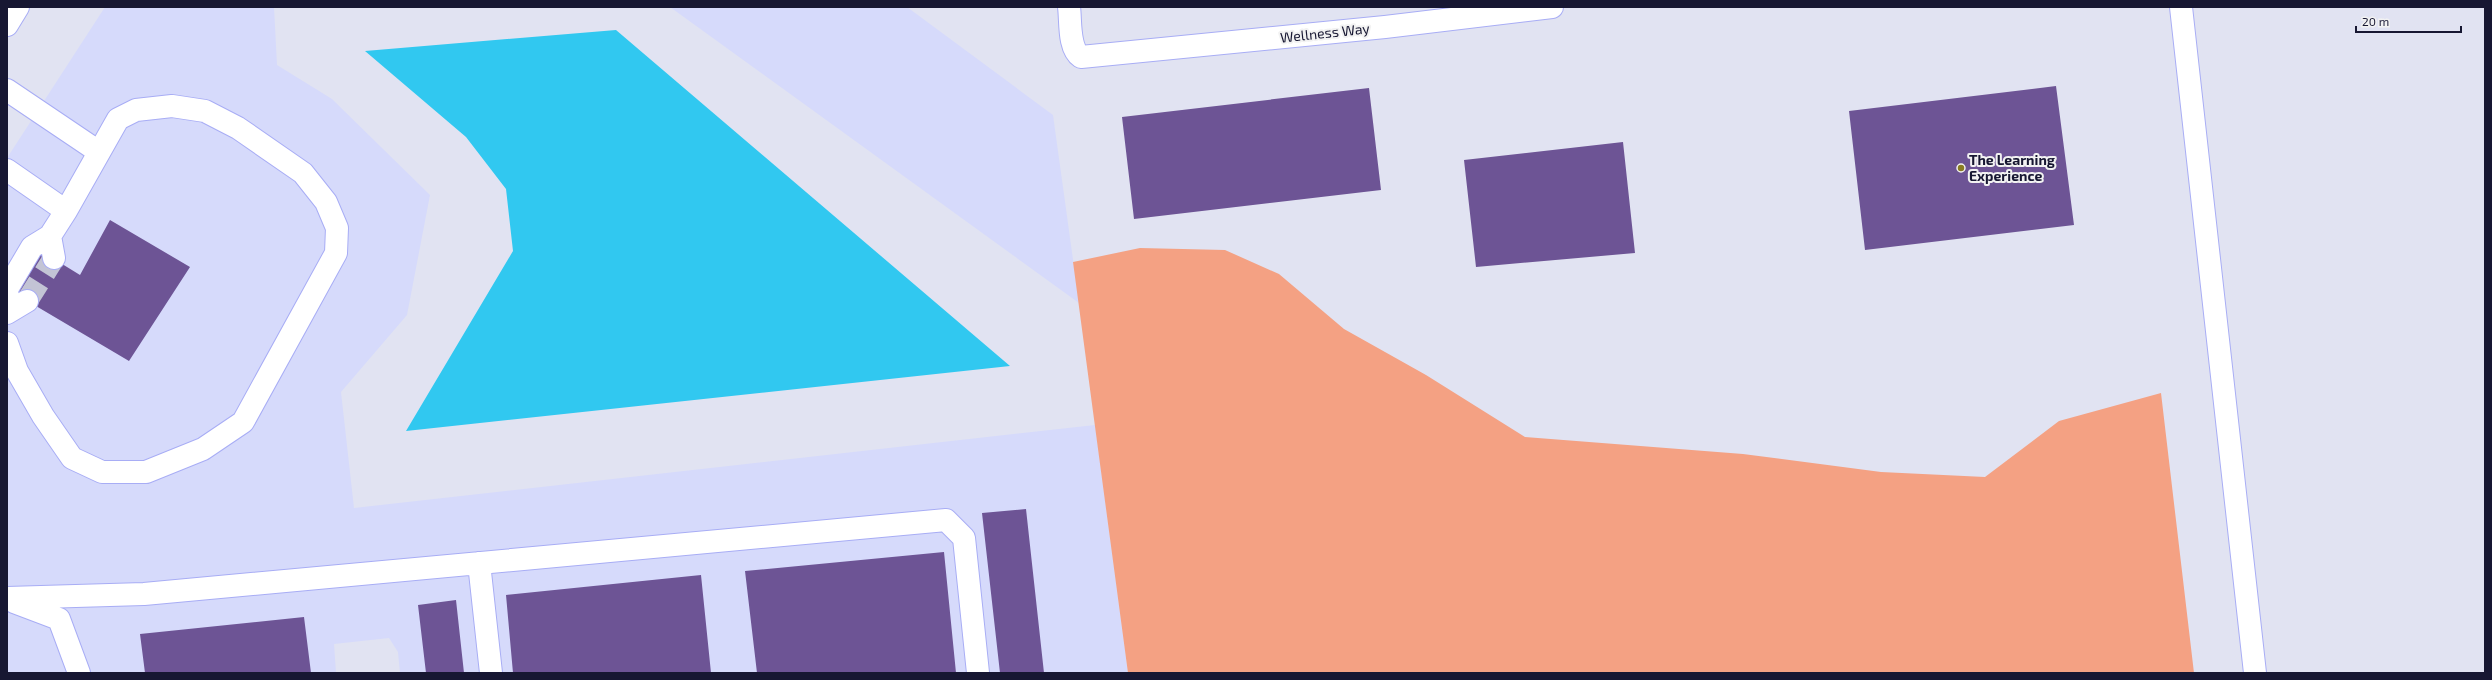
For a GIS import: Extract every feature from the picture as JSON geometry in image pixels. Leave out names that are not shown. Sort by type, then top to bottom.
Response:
[{"type":"main road","points":[[7,25],[18,7]]},
{"type":"main road","name":"Wellness Way","points":[[1069,7],[1076,53],[1081,57],[1385,27],[1523,9],[1552,7]]},
{"type":"main road","points":[[2181,7],[2255,673]]},
{"type":"main road","points":[[7,90],[99,152]]},
{"type":"main road","points":[[7,342],[17,372],[43,416],[72,458],[102,472],[146,472],[203,449],[243,422],[336,253],[337,228],[326,202],[303,173],[238,128],[205,111],[172,106],[136,110],[118,119],[66,211],[50,236],[32,247],[7,289],[14,308]]},
{"type":"main road","points":[[7,170],[66,211]]},
{"type":"main road","points":[[50,236],[54,258]]},
{"type":"main road","points":[[7,599],[144,594],[946,520],[964,538],[978,673]]},
{"type":"main road","points":[[479,563],[491,673]]},
{"type":"main road","points":[[7,599],[59,619],[78,673]]},
{"type":"shaded area","points":[[105,7],[274,7],[277,65],[332,99],[430,195],[407,315],[341,392],[354,508],[1095,425],[1128,673],[400,673],[398,652],[389,638],[334,644],[336,673],[7,673],[7,158]]},
{"type":"shaded area","points":[[670,7],[907,7],[1053,115],[1079,303]]},
{"type":"shaded area","points":[[1140,248],[1225,250],[1279,274],[1344,329],[1426,375],[1525,437],[1743,454],[1881,472],[1985,477],[2059,421],[2161,393],[2194,673],[1128,673],[1073,262]]},
{"type":"water","points":[[616,30],[1010,366],[406,431],[513,251],[506,189],[466,137],[365,51]]},
{"type":"building","name":"The Learning Experience","points":[[2056,86],[2074,225],[1865,250],[1849,111]]},
{"type":"building","points":[[1369,88],[1381,190],[1134,219],[1122,117]]},
{"type":"building","points":[[1623,142],[1635,253],[1476,267],[1464,160]]},
{"type":"building","points":[[110,220],[190,267],[129,361],[14,293],[41,251],[80,275]]},
{"type":"building","points":[[1026,509],[1044,673],[1000,673],[982,513]]},
{"type":"building","points":[[944,552],[956,673],[757,673],[745,571]]},
{"type":"building","points":[[701,575],[711,673],[513,673],[506,595]]},
{"type":"building","points":[[456,600],[464,673],[426,673],[418,605]]},
{"type":"building","points":[[304,617],[311,673],[145,673],[140,634]]},
{"type":"tunnel","points":[[27,301],[54,258]]},
{"type":"place","name":"The Learning Experience","points":[[1961,168]]}]
